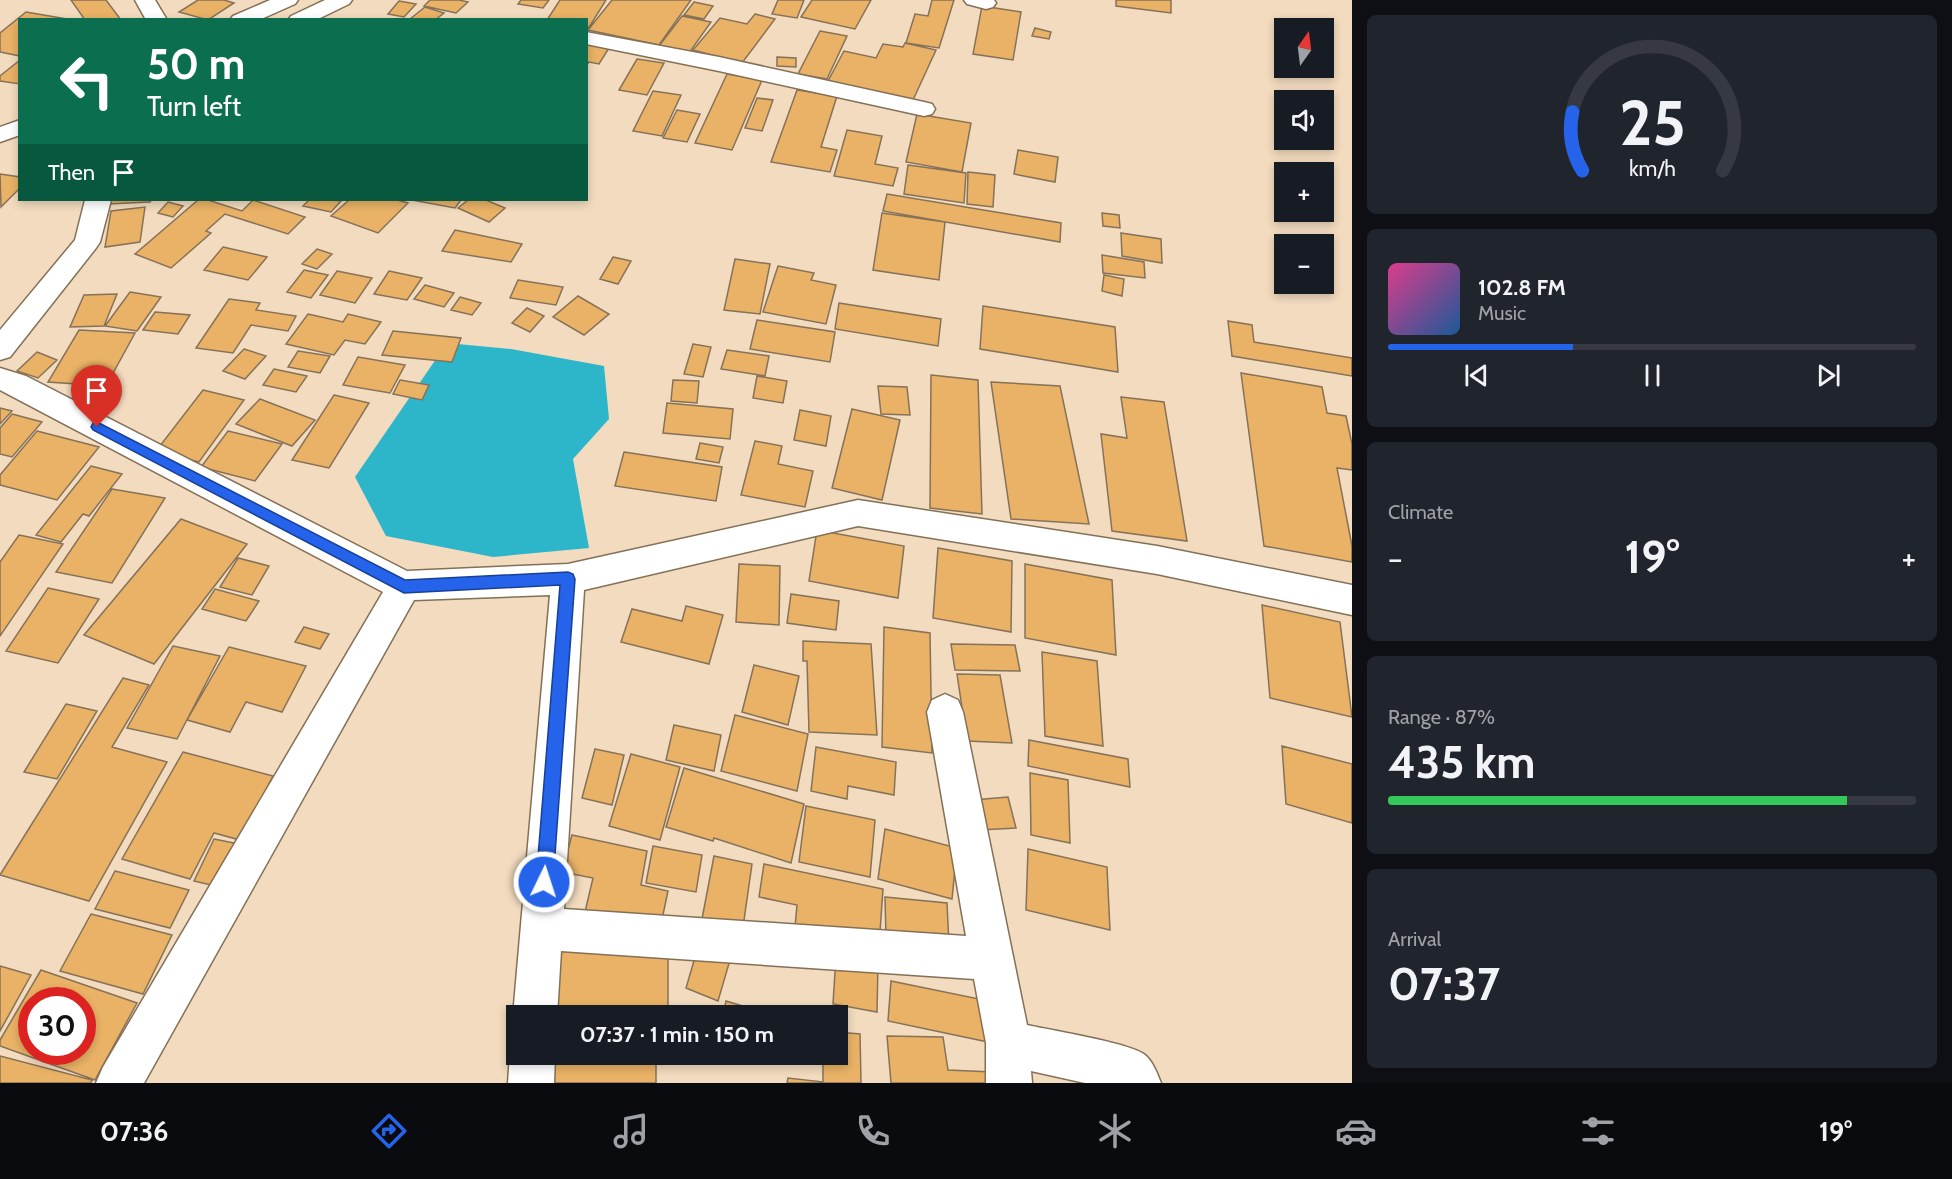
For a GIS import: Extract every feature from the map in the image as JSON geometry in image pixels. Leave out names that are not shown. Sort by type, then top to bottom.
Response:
[{"type":"main road","points":[[145,0],[156,18]]},
{"type":"main road","points":[[245,18],[288,0]]},
{"type":"main road","points":[[302,18],[342,0]]},
{"type":"main road","points":[[588,38],[719,64],[924,109]]},
{"type":"main road","points":[[0,114],[18,107]]},
{"type":"main road","points":[[0,135],[18,128]]},
{"type":"main road","points":[[0,350],[87,242],[98,201]]},
{"type":"main road","points":[[0,379],[16,384],[404,586],[568,579],[858,513],[1157,560],[1352,600]]},
{"type":"main road","points":[[536,1005],[568,579]]},
{"type":"main road","points":[[119,1083],[404,586]]},
{"type":"main road","points":[[945,712],[993,959],[1008,1063],[1128,1070],[1138,1083]]},
{"type":"main road","points":[[541,928],[993,959]]},
{"type":"main road","points":[[531,1083],[532,1065]]},
{"type":"water","points":[[447,343],[511,349],[604,366],[609,419],[573,459],[589,548],[493,557],[386,536],[355,477]]},
{"type":"building","points":[[71,0],[106,0],[120,18],[84,18]]},
{"type":"building","points":[[198,0],[224,0],[234,3],[211,18],[201,18],[179,12]]},
{"type":"building","points":[[430,0],[468,2],[456,13],[424,6]]},
{"type":"building","points":[[521,0],[549,0],[543,8],[518,4]]},
{"type":"building","points":[[560,0],[606,0],[588,29],[588,18],[548,18]]},
{"type":"building","points":[[612,0],[691,0],[659,45],[588,30]]},
{"type":"building","points":[[778,0],[804,0],[797,18],[772,14]]},
{"type":"building","points":[[812,0],[871,0],[855,29],[801,17]]},
{"type":"building","points":[[932,0],[954,0],[939,48],[906,43],[915,14],[928,16]]},
{"type":"building","points":[[1116,0],[1171,0],[1171,13],[1116,6]]},
{"type":"building","points":[[399,1],[416,4],[404,17],[388,14]]},
{"type":"building","points":[[694,2],[713,6],[704,19],[684,15]]},
{"type":"building","points":[[982,6],[1021,12],[1013,60],[973,54]]},
{"type":"building","points":[[425,7],[444,13],[438,18],[411,18]]},
{"type":"building","points":[[26,12],[61,18],[19,18]]},
{"type":"building","points":[[755,14],[775,19],[742,63],[693,50],[720,18],[747,24]]},
{"type":"building","points":[[682,16],[711,22],[689,53],[659,46]]},
{"type":"building","points":[[18,18],[18,56],[0,52],[0,33]]},
{"type":"building","points":[[1035,28],[1051,32],[1049,39],[1032,36]]},
{"type":"building","points":[[820,31],[847,36],[827,79],[798,74]]},
{"type":"building","points":[[905,43],[936,50],[913,100],[828,81],[844,51],[876,58],[883,44],[903,47]]},
{"type":"building","points":[[588,44],[609,48],[599,64],[589,62]]},
{"type":"building","points":[[777,57],[796,58],[796,67],[777,66]]},
{"type":"building","points":[[637,59],[664,63],[647,95],[619,90]]},
{"type":"building","points":[[18,62],[18,84],[0,81],[0,76]]},
{"type":"building","points":[[727,74],[762,80],[732,150],[695,143]]},
{"type":"building","points":[[797,90],[837,96],[821,147],[837,150],[830,172],[771,162]]},
{"type":"building","points":[[653,91],[681,95],[662,136],[633,131]]},
{"type":"building","points":[[757,98],[773,100],[762,131],[745,128]]},
{"type":"building","points":[[677,110],[700,114],[687,142],[663,138]]},
{"type":"building","points":[[917,114],[971,123],[962,172],[906,162]]},
{"type":"building","points":[[847,130],[882,136],[875,164],[898,168],[893,186],[834,176]]},
{"type":"building","points":[[1018,150],[1058,157],[1055,182],[1014,174]]},
{"type":"building","points":[[908,165],[966,173],[964,203],[904,194]]},
{"type":"building","points":[[968,172],[995,175],[993,207],[967,204]]},
{"type":"building","points":[[0,174],[18,177],[18,190],[1,207]]},
{"type":"building","points":[[887,194],[1061,223],[1060,242],[883,211]]},
{"type":"building","points":[[109,201],[150,201],[150,202],[108,204]]},
{"type":"building","points":[[197,201],[211,201],[242,211],[252,201],[256,201],[305,217],[288,234],[225,214],[206,231],[211,233],[171,268],[135,254]]},
{"type":"building","points":[[308,201],[341,201],[331,212],[303,206]]},
{"type":"building","points":[[348,201],[408,203],[378,233],[331,216]]},
{"type":"building","points":[[417,201],[460,201],[455,208]]},
{"type":"building","points":[[467,201],[488,201],[505,208],[489,222],[458,208]]},
{"type":"building","points":[[168,202],[183,206],[173,217],[158,213]]},
{"type":"building","points":[[145,207],[140,242],[105,247],[111,211]]},
{"type":"building","points":[[882,213],[945,222],[939,280],[873,270]]},
{"type":"building","points":[[1102,213],[1119,215],[1120,228],[1103,226]]},
{"type":"building","points":[[455,230],[522,244],[511,262],[442,251]]},
{"type":"building","points":[[1121,233],[1161,239],[1162,263],[1122,256]]},
{"type":"building","points":[[223,247],[267,257],[248,280],[204,270]]},
{"type":"building","points":[[317,249],[332,254],[317,269],[302,264]]},
{"type":"building","points":[[1102,255],[1144,262],[1145,278],[1103,273]]},
{"type":"building","points":[[613,257],[631,261],[618,284],[600,279]]},
{"type":"building","points":[[735,259],[770,264],[760,314],[724,310]]},
{"type":"building","points":[[778,266],[814,273],[811,280],[836,285],[826,324],[763,312]]},
{"type":"building","points":[[304,270],[328,275],[311,298],[287,292]]},
{"type":"building","points":[[337,271],[372,278],[355,303],[320,295]]},
{"type":"building","points":[[389,271],[422,278],[407,300],[374,294]]},
{"type":"building","points":[[1104,275],[1124,279],[1122,296],[1102,291]]},
{"type":"building","points":[[518,280],[563,287],[556,305],[510,298]]},
{"type":"building","points":[[425,285],[454,293],[444,307],[414,299]]},
{"type":"building","points":[[130,292],[161,297],[137,331],[105,326]]},
{"type":"building","points":[[117,294],[104,326],[70,327],[84,295]]},
{"type":"building","points":[[578,296],[609,314],[584,335],[553,317]]},
{"type":"building","points":[[460,297],[481,303],[472,315],[451,310]]},
{"type":"building","points":[[229,299],[260,303],[256,310],[296,316],[288,331],[251,325],[233,353],[196,348]]},
{"type":"building","points":[[839,303],[941,319],[938,346],[835,329]]},
{"type":"building","points":[[983,306],[1115,327],[1118,372],[980,349]]},
{"type":"building","points":[[527,308],[544,316],[530,332],[512,323]]},
{"type":"building","points":[[155,312],[190,315],[178,334],[143,330]]},
{"type":"building","points":[[308,314],[343,322],[348,314],[381,322],[365,344],[345,340],[334,355],[286,344]]},
{"type":"building","points":[[757,320],[835,332],[830,362],[750,349]]},
{"type":"building","points":[[1228,321],[1252,325],[1254,342],[1352,358],[1352,376],[1232,356]]},
{"type":"building","points":[[79,330],[135,333],[106,386],[48,382]]},
{"type":"building","points":[[393,331],[461,338],[452,362],[382,355]]},
{"type":"building","points":[[693,344],[711,347],[703,377],[684,374]]},
{"type":"building","points":[[244,349],[266,356],[245,379],[223,371]]},
{"type":"building","points":[[727,350],[769,356],[765,376],[721,369]]},
{"type":"building","points":[[298,351],[330,356],[320,373],[288,367]]},
{"type":"building","points":[[37,352],[57,360],[38,378],[17,371]]},
{"type":"building","points":[[358,357],[405,365],[390,393],[343,385]]},
{"type":"building","points":[[274,369],[307,376],[296,392],[263,385]]},
{"type":"building","points":[[1241,373],[1322,387],[1327,413],[1346,416],[1352,444],[1352,470],[1337,468],[1352,546],[1352,562],[1264,546]]},
{"type":"building","points":[[931,375],[978,380],[982,514],[930,508]]},
{"type":"building","points":[[757,376],[787,381],[783,403],[753,398]]},
{"type":"building","points":[[400,380],[429,385],[422,400],[393,394]]},
{"type":"building","points":[[673,380],[699,381],[697,403],[671,401]]},
{"type":"building","points":[[991,382],[1060,386],[1089,524],[1011,519]]},
{"type":"building","points":[[878,386],[907,387],[910,415],[881,414]]},
{"type":"building","points":[[203,390],[244,400],[199,462],[156,451]]},
{"type":"building","points":[[334,395],[369,403],[329,468],[292,460]]},
{"type":"building","points":[[1121,397],[1164,402],[1187,541],[1112,531],[1101,434],[1127,438]]},
{"type":"building","points":[[260,399],[315,420],[292,446],[236,424]]},
{"type":"building","points":[[667,403],[733,409],[730,439],[663,433]]},
{"type":"building","points":[[0,408],[12,411],[0,424]]},
{"type":"building","points":[[852,409],[900,420],[882,500],[832,488]]},
{"type":"building","points":[[800,410],[831,416],[826,446],[794,440]]},
{"type":"building","points":[[12,414],[42,422],[12,457],[0,454],[0,428]]},
{"type":"building","points":[[37,431],[99,447],[57,500],[0,485],[0,475]]},
{"type":"building","points":[[228,431],[282,444],[255,481],[201,467]]},
{"type":"building","points":[[755,441],[782,446],[778,464],[813,471],[805,507],[741,495]]},
{"type":"building","points":[[700,443],[723,447],[719,463],[696,459]]},
{"type":"building","points":[[624,452],[722,467],[716,501],[615,486]]},
{"type":"building","points":[[91,466],[122,474],[89,516],[83,514],[61,542],[36,535]]},
{"type":"building","points":[[112,489],[165,498],[112,583],[56,572]]},
{"type":"building","points":[[181,519],[247,544],[154,664],[84,635]]},
{"type":"building","points":[[817,530],[904,546],[898,598],[809,581]]},
{"type":"building","points":[[19,535],[63,544],[0,636],[0,562]]},
{"type":"building","points":[[938,548],[1012,561],[1011,632],[933,618]]},
{"type":"building","points":[[238,558],[269,566],[252,595],[220,587]]},
{"type":"building","points":[[739,564],[780,566],[779,625],[736,622]]},
{"type":"building","points":[[1025,564],[1112,580],[1116,655],[1025,638]]},
{"type":"building","points":[[48,588],[99,599],[58,663],[6,651]]},
{"type":"building","points":[[215,589],[259,601],[246,621],[202,609]]},
{"type":"building","points":[[791,594],[839,601],[836,630],[787,623]]},
{"type":"building","points":[[1262,605],[1340,622],[1352,717],[1270,698]]},
{"type":"building","points":[[686,606],[723,615],[709,664],[621,642],[632,609],[682,621]]},
{"type":"building","points":[[304,627],[329,634],[320,649],[295,642]]},
{"type":"building","points":[[884,627],[930,633],[932,753],[882,747]]},
{"type":"building","points":[[803,641],[871,644],[877,735],[809,732],[807,661],[803,661]]},
{"type":"building","points":[[951,644],[1015,645],[1020,671],[955,670]]},
{"type":"building","points":[[173,646],[220,656],[177,739],[127,728]]},
{"type":"building","points":[[229,647],[306,666],[282,712],[246,702],[230,732],[187,720]]},
{"type":"building","points":[[1042,652],[1097,661],[1103,746],[1045,736]]},
{"type":"building","points":[[754,665],[799,676],[788,725],[742,712]]},
{"type":"building","points":[[957,674],[1000,675],[1012,743],[967,741]]},
{"type":"building","points":[[123,678],[149,685],[112,747],[167,762],[89,901],[0,875]]},
{"type":"building","points":[[66,704],[97,711],[57,779],[24,772]]},
{"type":"building","points":[[735,715],[808,734],[797,791],[721,771]]},
{"type":"building","points":[[674,725],[721,735],[714,771],[666,760]]},
{"type":"building","points":[[1029,740],[1128,759],[1130,787],[1028,766]]},
{"type":"building","points":[[1282,746],[1352,764],[1352,823],[1286,804]]},
{"type":"building","points":[[816,747],[896,762],[894,795],[848,786],[847,799],[811,791]]},
{"type":"building","points":[[595,749],[624,755],[612,805],[582,798]]},
{"type":"building","points":[[183,752],[273,776],[240,840],[214,833],[190,879],[122,859]]},
{"type":"building","points":[[631,754],[680,767],[660,840],[609,826]]},
{"type":"building","points":[[684,768],[804,804],[791,863],[714,838],[713,841],[666,827]]},
{"type":"building","points":[[1030,773],[1068,780],[1070,843],[1031,835]]},
{"type":"building","points":[[1008,797],[1016,828],[980,830],[973,800]]},
{"type":"building","points":[[806,806],[875,820],[870,877],[799,862]]},
{"type":"building","points":[[885,829],[957,848],[952,899],[878,879]]},
{"type":"building","points":[[572,835],[647,851],[641,885],[668,891],[660,929],[585,912],[593,878],[562,872]]},
{"type":"building","points":[[214,839],[239,844],[219,887],[194,881]]},
{"type":"building","points":[[653,846],[702,855],[696,892],[646,883]]},
{"type":"building","points":[[1028,849],[1107,867],[1110,930],[1026,910]]},
{"type":"building","points":[[714,856],[752,864],[743,927],[702,919]]},
{"type":"building","points":[[764,864],[883,889],[879,946],[795,927],[797,905],[759,897]]},
{"type":"building","points":[[115,871],[189,890],[170,928],[95,909]]},
{"type":"building","points":[[885,897],[947,903],[949,945],[886,938]]},
{"type":"building","points":[[91,914],[172,935],[143,994],[60,971]]},
{"type":"building","points":[[561,941],[668,942],[668,1005],[558,1005]]},
{"type":"building","points":[[698,947],[730,960],[718,1001],[686,988]]},
{"type":"building","points":[[836,956],[878,963],[877,1012],[833,1004]]},
{"type":"building","points":[[0,966],[31,975],[24,987],[18,987],[18,998],[0,1031]]},
{"type":"building","points":[[41,970],[90,987],[31,987]]},
{"type":"building","points":[[891,981],[989,1001],[988,1042],[888,1021]]},
{"type":"building","points":[[96,989],[137,1003],[95,1080],[53,1065],[96,1065]]},
{"type":"building","points":[[726,1001],[739,1005],[725,1005]]},
{"type":"building","points":[[18,1009],[18,1052],[0,1046],[0,1040]]},
{"type":"building","points":[[848,1033],[860,1034],[861,1083],[787,1083],[788,1078],[823,1082],[823,1065],[848,1065]]},
{"type":"building","points":[[887,1036],[943,1037],[948,1070],[992,1072],[994,1083],[891,1083]]},
{"type":"building","points":[[0,1056],[18,1061],[18,1065],[34,1065],[92,1080],[91,1083],[0,1083]]},
{"type":"building","points":[[542,1065],[656,1065],[656,1083],[541,1083]]},
{"type":"route","points":[[97,427],[404,586],[568,579],[544,882]]}]
